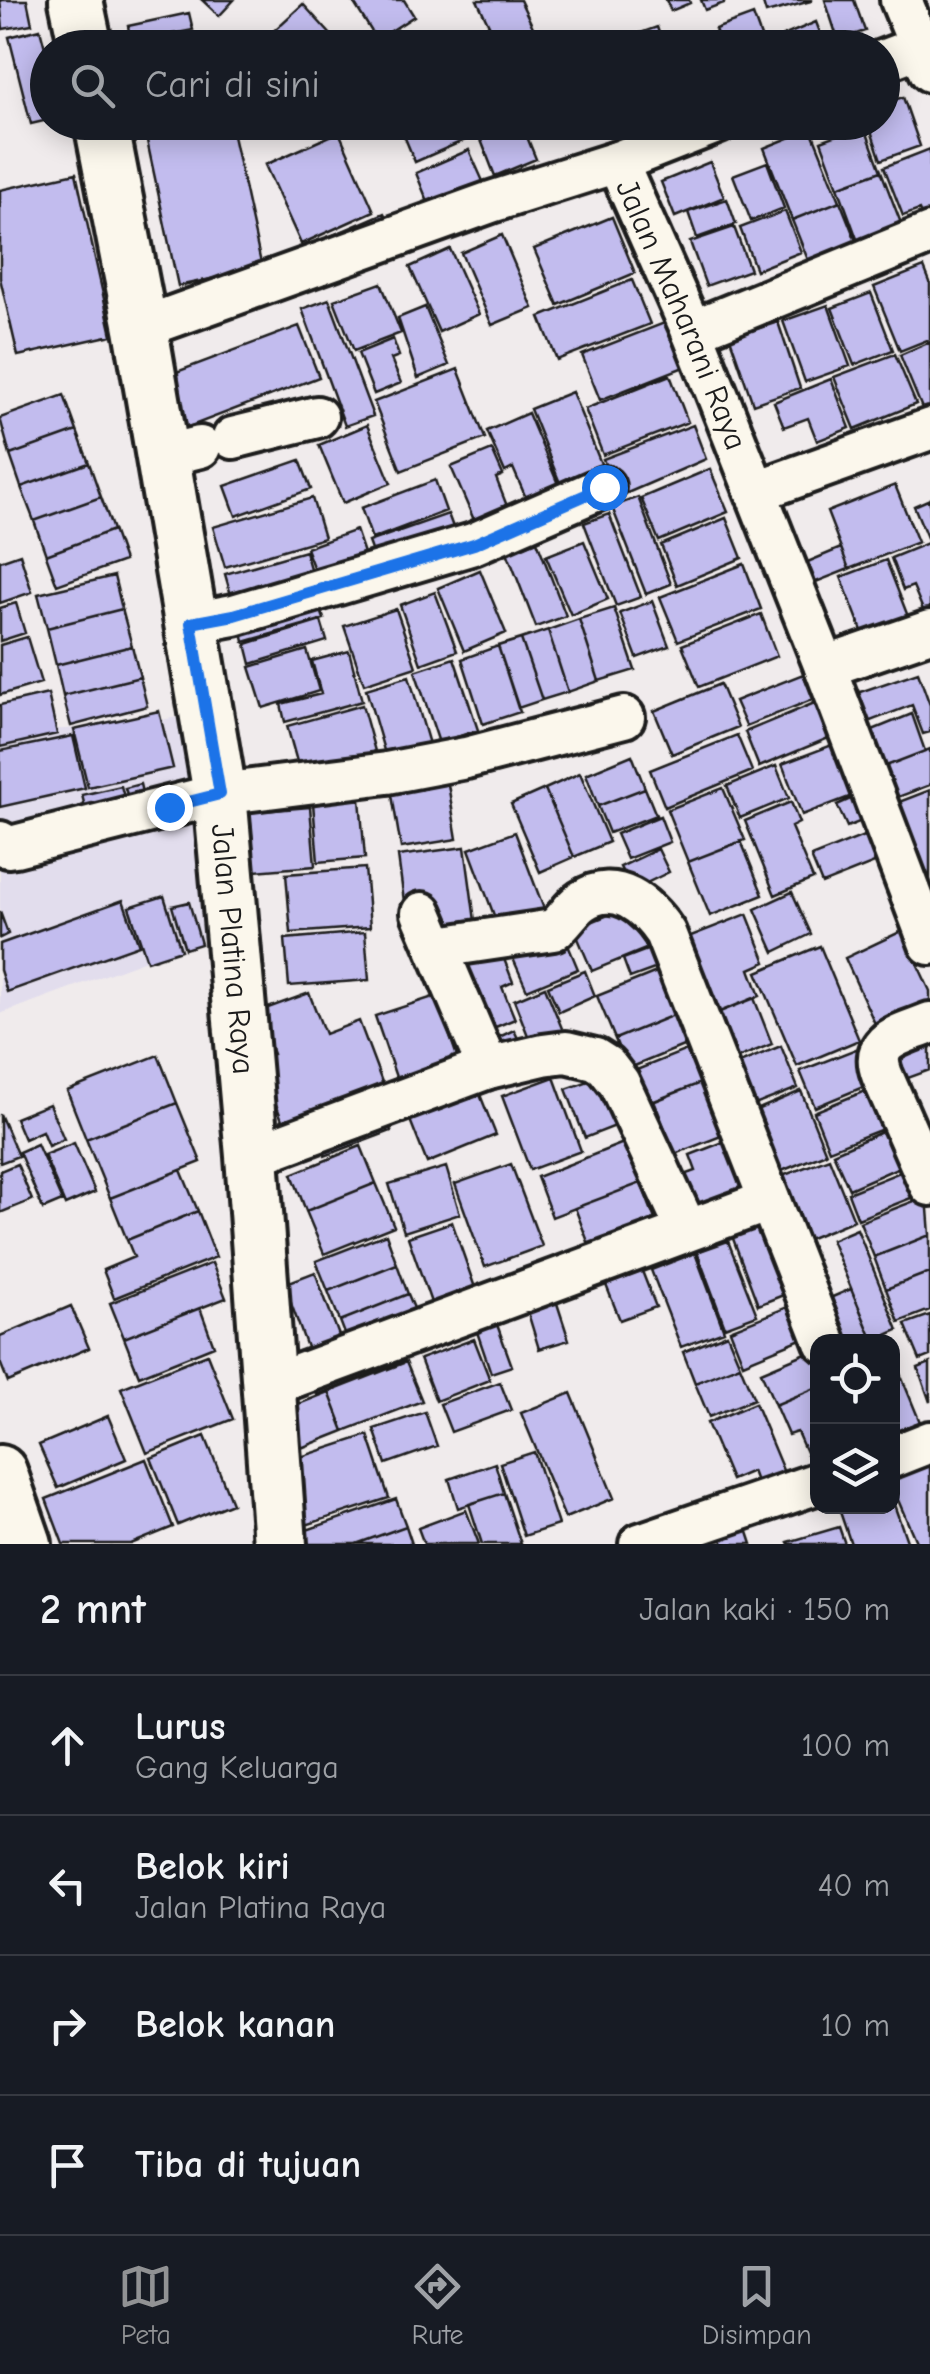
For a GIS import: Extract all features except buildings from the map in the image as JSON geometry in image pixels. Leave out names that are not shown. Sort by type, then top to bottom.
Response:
[{"type":"main road","points":[[76,0],[82,30]]},
{"type":"main road","name":"Jalan Platina Raya","points":[[104,140],[141,328],[199,447],[191,623],[220,794],[252,1156],[280,1544]]},
{"type":"main road","points":[[0,1472],[25,1544]]},
{"type":"street","points":[[901,0],[911,60]]},
{"type":"street","points":[[617,162],[673,140]]},
{"type":"street","name":"Jalan Maharani Raya","points":[[141,328],[491,202],[617,162],[692,330],[930,944]]},
{"type":"street","points":[[692,330],[930,234]]},
{"type":"street","points":[[199,447],[317,417]]},
{"type":"street","points":[[756,491],[930,429]]},
{"type":"street","points":[[191,623],[234,615],[457,549],[604,487]]},
{"type":"street","points":[[825,667],[930,631]]},
{"type":"street","points":[[0,842],[8,847],[220,794],[386,773],[466,758],[624,717]]},
{"type":"street","points":[[488,1068],[430,930],[553,930],[566,922],[582,902],[600,895],[620,894],[641,902],[665,933],[822,1334]]},
{"type":"street","points":[[930,1023],[885,1043],[878,1058],[930,1185]]},
{"type":"street","points":[[252,1156],[488,1068],[566,1052],[596,1059],[619,1082],[687,1230]]},
{"type":"street","points":[[268,1386],[768,1201]]},
{"type":"street","points":[[900,1453],[930,1442]]},
{"type":"street","points":[[640,1544],[810,1486]]},
{"type":"shaded area","points":[[178,717],[213,935],[0,1014],[0,732],[128,726]]},
{"type":"route","points":[[169,807],[220,794],[191,623],[234,615],[474,544],[604,487]]}]
